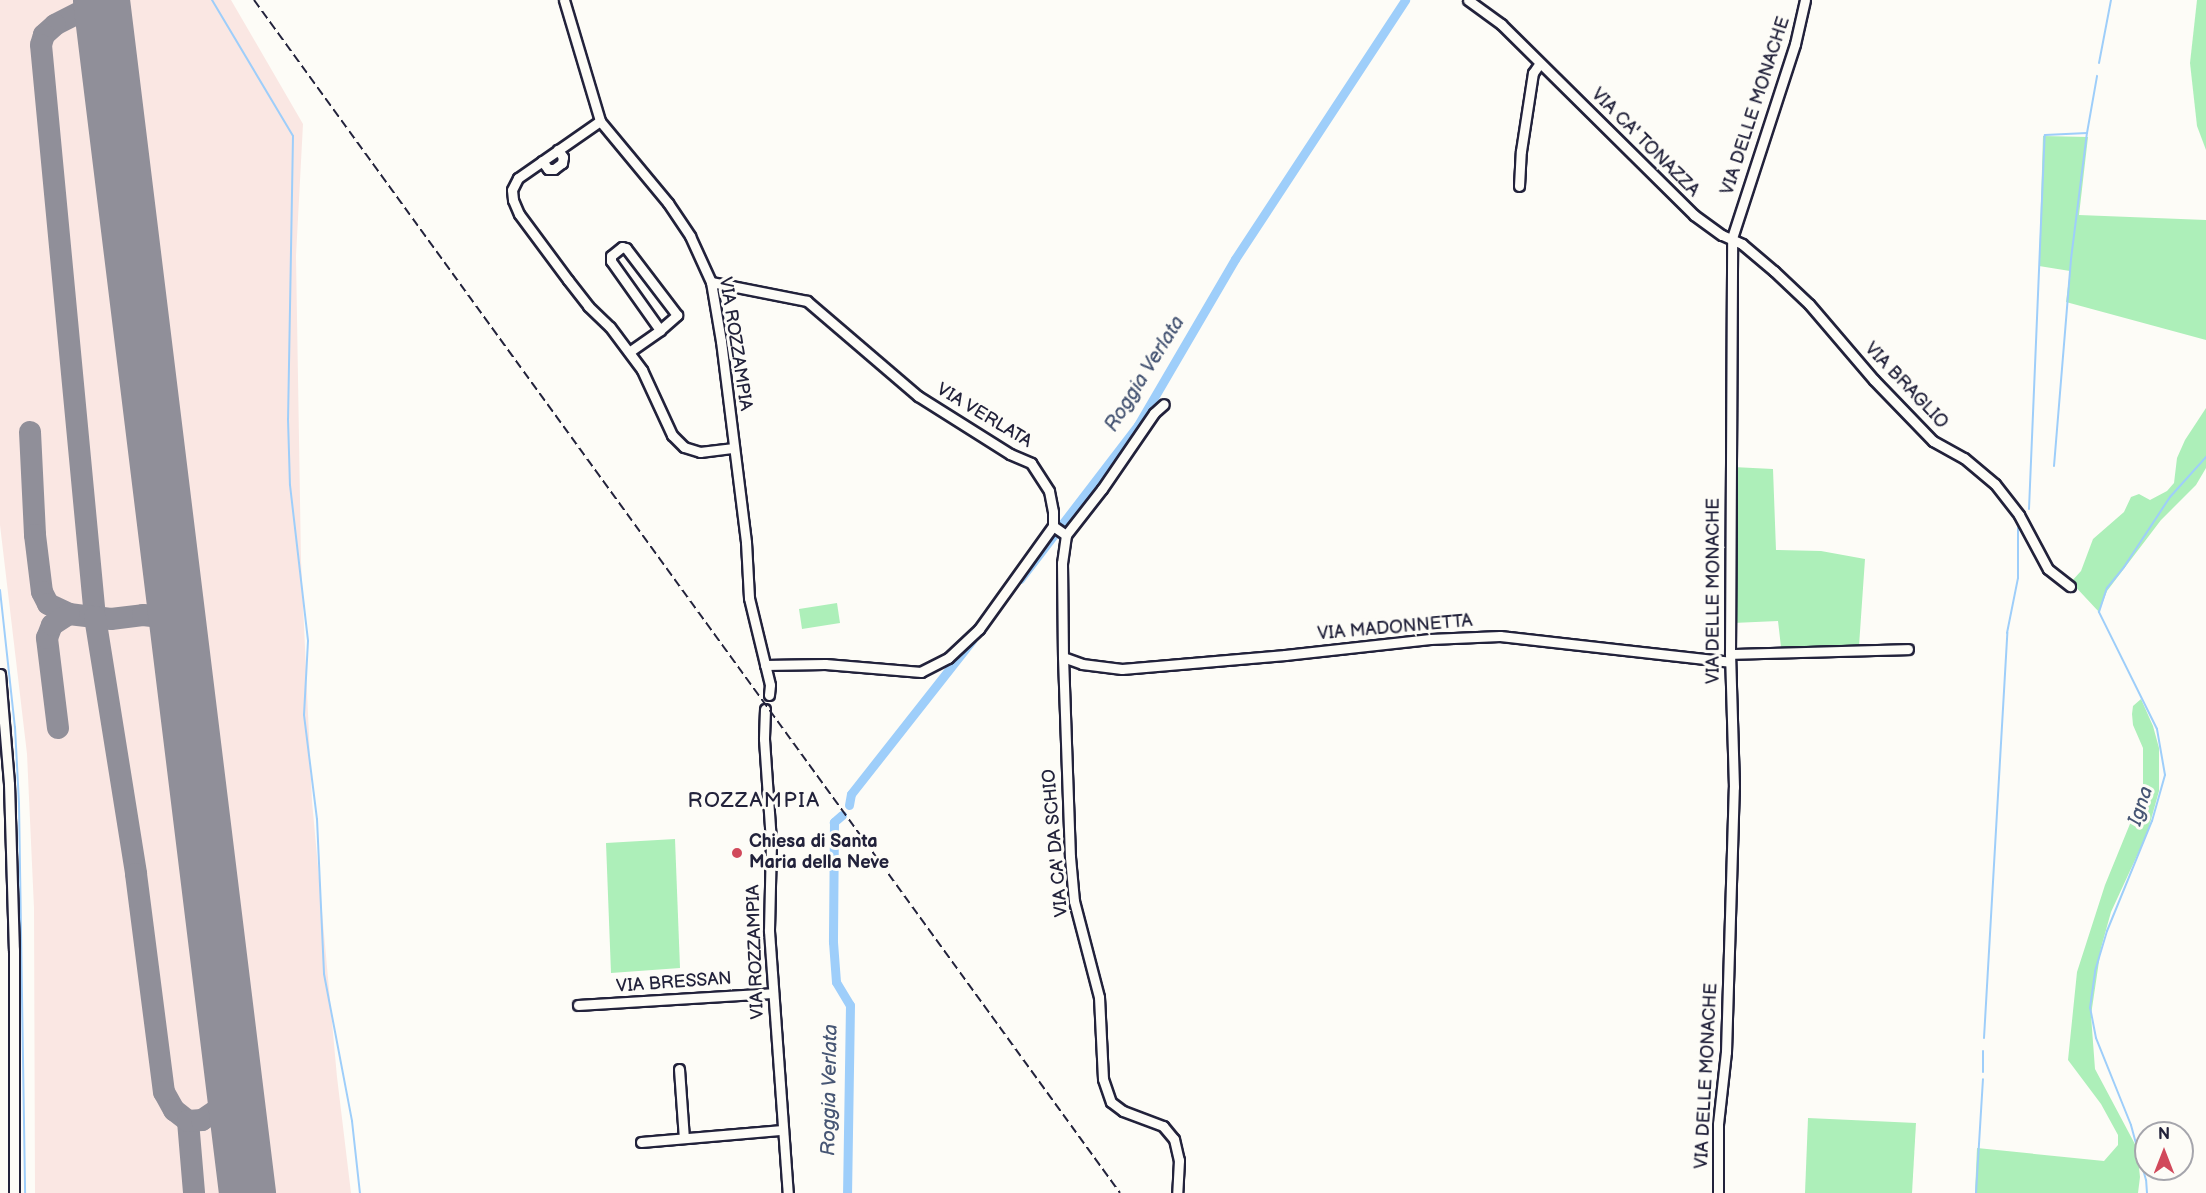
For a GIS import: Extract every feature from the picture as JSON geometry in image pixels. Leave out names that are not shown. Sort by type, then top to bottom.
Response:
[{"type":"street","name":"VIA ROZZAMPIA","points":[[564,0],[600,121],[668,203],[690,236],[711,282],[722,341],[749,568],[750,598],[770,685],[769,695]]},
{"type":"street","name":"VIA CA' TONAZZA","points":[[1468,0],[1501,24],[1694,215],[1722,235],[1732,238]]},
{"type":"street","name":"VIA DELLE MONACHE","points":[[1718,1193],[1718,1124],[1726,1052],[1734,787],[1730,658],[1732,238],[1796,44],[1805,0]]},
{"type":"street","points":[[1519,186],[1521,151],[1533,73],[1540,63]]},
{"type":"street","points":[[600,121],[518,178],[512,190],[513,200],[519,214],[581,297],[610,327],[642,370],[672,435],[684,447],[700,452],[734,448]]},
{"type":"street","name":"VIA BRAGLIO","points":[[1732,238],[1750,250],[1809,304],[1888,395],[1933,441],[1964,458],[1995,484],[2019,515],[2048,569],[2070,586]]},
{"type":"street","points":[[629,352],[660,330],[677,315],[626,248],[622,247],[611,255],[611,261],[660,330]]},
{"type":"street","name":"VIA VERLATA","points":[[711,282],[807,301],[918,396],[1010,454],[1031,463],[1049,491],[1059,530]]},
{"type":"street","points":[[765,664],[825,663],[921,672],[948,658],[979,629],[1059,530],[1102,489],[1154,413],[1164,404]]},
{"type":"street","name":"VIA CA' DA SCHIO","points":[[1059,530],[1072,878],[1081,930],[1099,998],[1103,1079],[1112,1102],[1123,1111],[1163,1126],[1174,1139],[1179,1160],[1177,1193]]},
{"type":"street","name":"VIA MADONNETTA","points":[[1063,657],[1082,664],[1122,669],[1285,655],[1430,639],[1500,636],[1730,658]]},
{"type":"street","points":[[1730,658],[1908,649]]},
{"type":"street","points":[[0,674],[9,784],[14,938],[16,1065],[14,1193]]},
{"type":"street","name":"VIA ROZZAMPIA","points":[[765,710],[764,739],[771,842],[769,931],[788,1193]]},
{"type":"street","name":"VIA BRESSAN","points":[[578,1005],[772,993]]},
{"type":"street","points":[[679,1069],[684,1138]]},
{"type":"street","points":[[641,1142],[782,1130]]},
{"type":"shaded area","points":[[0,0],[231,0],[303,124],[296,256],[301,560],[312,801],[337,1077],[351,1193],[35,1193],[34,908],[27,754],[0,525]]},
{"type":"green space","points":[[2197,0],[2206,0],[2206,150],[2197,126],[2190,63]]},
{"type":"green space","points":[[2043,136],[2088,137],[2079,215],[2206,220],[2206,340],[2066,302],[2070,271],[2039,266]]},
{"type":"green space","points":[[2206,408],[2206,468],[2196,485],[2161,520],[2107,591],[2099,612],[2071,582],[2081,571],[2093,539],[2124,512],[2131,497],[2139,494],[2150,500],[2167,491],[2174,483],[2177,458],[2185,440]]},
{"type":"green space","points":[[1733,467],[1773,469],[1776,550],[1821,551],[1865,559],[1859,646],[1781,647],[1778,621],[1733,623]]},
{"type":"green space","points":[[837,603],[840,623],[802,629],[799,609]]},
{"type":"green space","points":[[2141,699],[2153,726],[2159,748],[2159,791],[2147,834],[2111,912],[2101,948],[2091,1015],[2095,1069],[2134,1142],[2134,1181],[2140,1181],[2138,1193],[1975,1193],[1977,1148],[2104,1161],[2118,1145],[2118,1135],[2101,1104],[2068,1060],[2077,972],[2105,885],[2143,792],[2143,748],[2133,725],[2133,706]]},
{"type":"green space","points":[[675,839],[680,968],[611,973],[606,843]]},
{"type":"green space","points":[[1808,1118],[1916,1123],[1912,1193],[1805,1193]]},
{"type":"waterway","points":[[212,0],[293,136],[288,419],[290,485],[308,641],[304,715],[317,819],[324,974],[352,1121],[360,1193]]},
{"type":"waterway","name":"Roggia Verlata","points":[[1020,579],[1138,425],[1235,259],[1405,0]]},
{"type":"waterway","points":[[2099,63],[2111,0]]},
{"type":"waterway","points":[[2054,466],[2071,259],[2087,133],[2097,76]]},
{"type":"waterway","points":[[2029,509],[2045,135],[2087,133]]},
{"type":"waterway","name":"Igna","points":[[2147,1193],[2146,1180],[2131,1125],[2096,1038],[2090,1008],[2095,971],[2107,931],[2152,821],[2165,775],[2157,729],[2099,612],[2107,588],[2124,567],[2170,497],[2206,457]]},
{"type":"waterway","points":[[1984,1038],[2007,633],[2018,578],[2018,528]]},
{"type":"waterway","points":[[0,590],[15,727],[19,804],[25,1193]]},
{"type":"waterway","name":"Roggia Verlata","points":[[849,805],[851,794],[972,640]]},
{"type":"waterway","name":"Roggia Verlata","points":[[842,815],[834,822],[833,942],[836,982],[850,1005],[847,1193]]},
{"type":"waterway","points":[[1983,1051],[1983,1072]]},
{"type":"waterway","points":[[1976,1193],[1983,1079]]},
{"type":"taxiway","points":[[103,13],[88,8],[55,25],[44,35],[41,45],[95,617],[111,619],[143,615],[159,617],[171,626],[179,638]]},
{"type":"taxiway","points":[[30,432],[35,535],[42,592],[48,604],[69,614],[95,617],[136,874],[164,1092],[174,1110],[188,1121],[194,1193]]},
{"type":"taxiway","points":[[159,617],[168,607],[174,591]]},
{"type":"taxiway","points":[[58,728],[47,638],[52,625],[69,614]]},
{"type":"taxiway","points":[[188,1121],[202,1120],[224,1105],[234,1085]]},
{"type":"runway","points":[[101,0],[247,1193]]},
{"type":"railway","points":[[254,0],[1120,1193]]},
{"type":"place","name":"Chiesa di Santa Maria della Neve","points":[[737,853]]},
{"type":"district","name":"ROZZAMPIA","points":[[754,801]]}]
